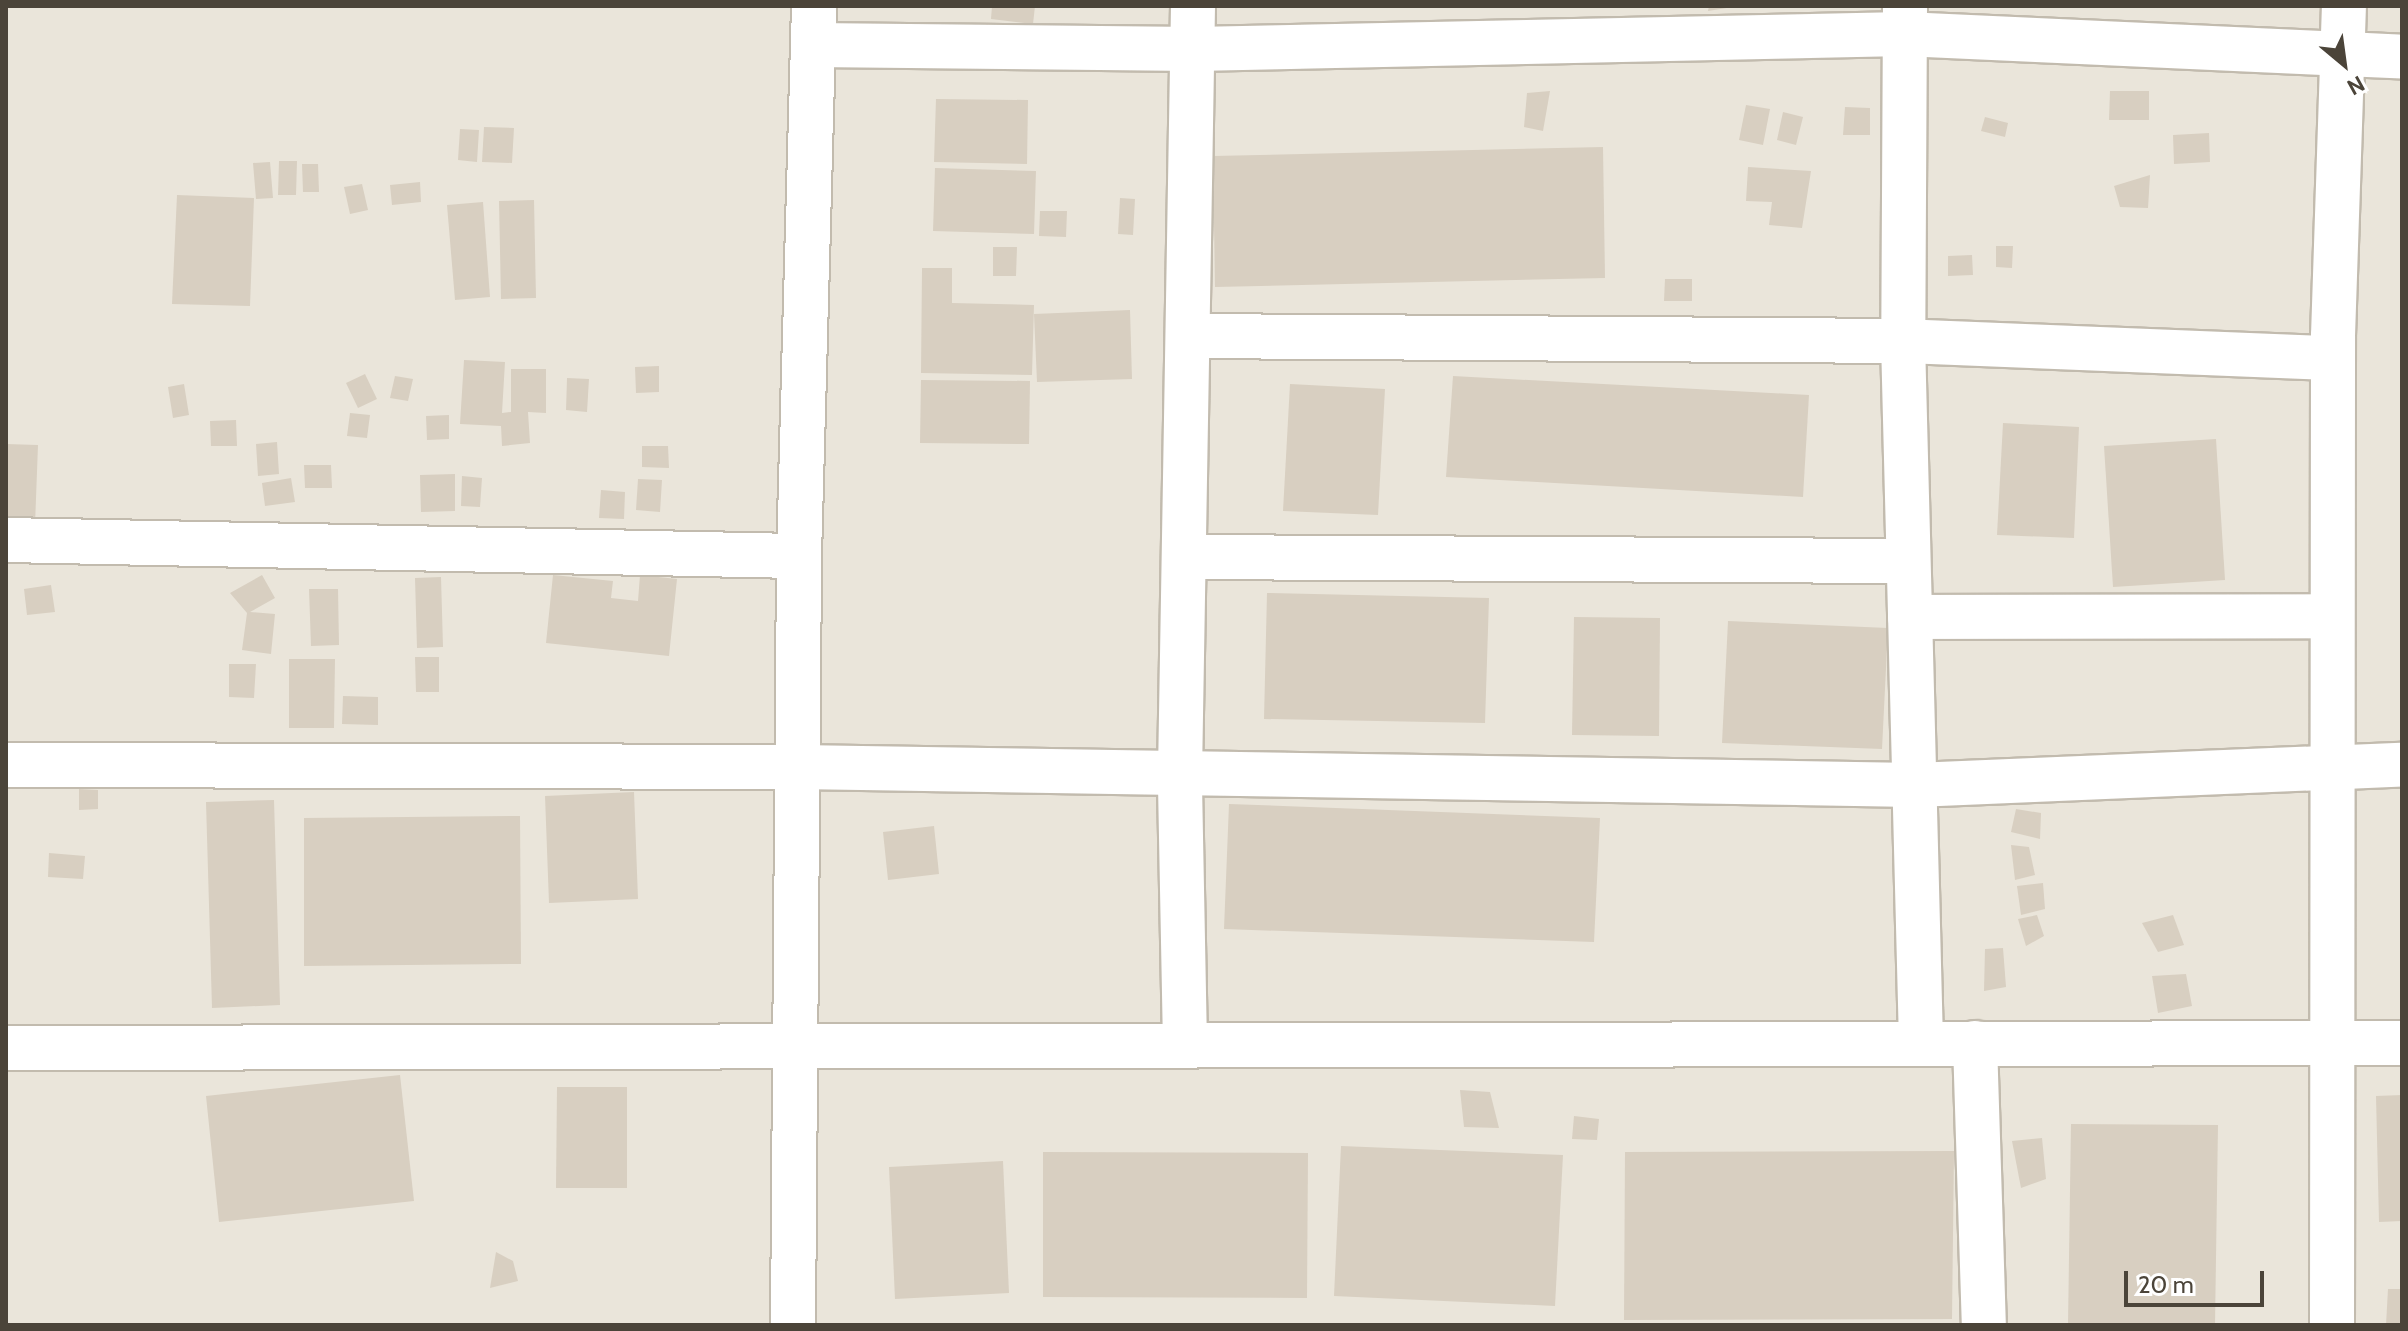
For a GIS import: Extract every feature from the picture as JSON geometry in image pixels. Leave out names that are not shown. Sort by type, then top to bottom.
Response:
[{"type":"street","points":[[1185,1045],[1180,774],[1195,49],[1193,6]]},
{"type":"street","points":[[2332,1325],[2333,358],[2345,56],[2344,6]]},
{"type":"street","points":[[1905,20],[1903,341],[1921,1042]]},
{"type":"street","points":[[793,1325],[799,556],[814,26],[1195,49],[1905,20],[2345,56],[2402,57]]},
{"type":"street","points":[[1189,336],[1903,341],[2333,358]]},
{"type":"street","points":[[6,540],[799,556]]},
{"type":"street","points":[[1184,557],[1908,561]]},
{"type":"street","points":[[1910,617],[2332,616]]},
{"type":"street","points":[[6,765],[798,767],[1915,785],[2402,765]]},
{"type":"street","points":[[1975,1043],[1984,1325]]},
{"type":"street","points":[[6,1048],[2402,1043]]},
{"type":"shaded area","points":[[6,6],[2402,6],[2402,1325],[6,1325]]},
{"type":"building","points":[[992,6],[1035,6],[1033,24],[991,19]]},
{"type":"building","points":[[1709,6],[1739,6],[1708,11]]},
{"type":"building","points":[[1550,91],[1543,131],[1524,127],[1527,93]]},
{"type":"building","points":[[2110,91],[2149,91],[2149,120],[2109,120]]},
{"type":"building","points":[[936,99],[1028,100],[1027,164],[934,162]]},
{"type":"building","points":[[1746,105],[1770,109],[1763,145],[1739,140]]},
{"type":"building","points":[[1845,107],[1870,108],[1870,135],[1843,135]]},
{"type":"building","points":[[1783,112],[1803,117],[1796,145],[1777,140]]},
{"type":"building","points":[[1985,117],[2008,123],[2005,137],[1981,131]]},
{"type":"building","points":[[484,127],[514,128],[512,163],[482,162]]},
{"type":"building","points":[[460,129],[479,130],[477,162],[458,160]]},
{"type":"building","points":[[2209,133],[2210,162],[2174,164],[2173,135]]},
{"type":"building","points":[[1603,147],[1605,278],[1215,287],[1213,156]]},
{"type":"building","points":[[279,161],[297,161],[296,195],[278,195]]},
{"type":"building","points":[[270,162],[273,198],[256,199],[253,163]]},
{"type":"building","points":[[302,164],[318,164],[319,192],[303,192]]},
{"type":"building","points":[[1748,167],[1811,171],[1802,228],[1769,225],[1772,202],[1746,201]]},
{"type":"building","points":[[935,168],[1036,171],[1034,234],[933,231]]},
{"type":"building","points":[[2150,175],[2148,208],[2120,207],[2114,186]]},
{"type":"building","points":[[420,182],[421,202],[392,205],[390,185]]},
{"type":"building","points":[[362,184],[368,210],[350,214],[344,187]]},
{"type":"building","points":[[177,195],[254,198],[250,306],[172,304]]},
{"type":"building","points":[[1120,198],[1135,199],[1133,235],[1118,234]]},
{"type":"building","points":[[534,200],[536,298],[501,299],[499,201]]},
{"type":"building","points":[[483,202],[490,297],[455,300],[447,205]]},
{"type":"building","points":[[1040,211],[1067,211],[1066,237],[1039,236]]},
{"type":"building","points":[[1996,246],[2013,246],[2012,268],[1996,267]]},
{"type":"building","points":[[993,247],[1017,247],[1016,276],[993,276]]},
{"type":"building","points":[[1972,255],[1973,275],[1948,276],[1948,256]]},
{"type":"building","points":[[922,268],[952,268],[952,303],[1034,305],[1032,375],[921,373]]},
{"type":"building","points":[[1665,279],[1692,279],[1692,301],[1664,301]]},
{"type":"building","points":[[1130,310],[1132,379],[1037,382],[1034,314]]},
{"type":"building","points":[[464,360],[505,362],[502,413],[511,412],[511,369],[546,369],[546,413],[528,412],[530,443],[502,446],[501,426],[460,424]]},
{"type":"building","points":[[659,366],[659,392],[636,393],[635,367]]},
{"type":"building","points":[[365,374],[377,399],[358,408],[346,383]]},
{"type":"building","points":[[395,376],[413,379],[408,401],[390,398]]},
{"type":"building","points":[[1453,376],[1809,395],[1803,497],[1446,477]]},
{"type":"building","points":[[567,378],[589,379],[587,412],[566,410]]},
{"type":"building","points":[[921,380],[1030,381],[1029,444],[920,443]]},
{"type":"building","points":[[184,384],[189,415],[173,418],[168,387]]},
{"type":"building","points":[[1290,384],[1385,389],[1378,515],[1283,511]]},
{"type":"building","points":[[350,413],[370,415],[367,438],[347,436]]},
{"type":"building","points":[[449,415],[449,439],[427,440],[426,416]]},
{"type":"building","points":[[236,420],[237,446],[211,446],[210,421]]},
{"type":"building","points":[[2003,423],[2079,427],[2074,538],[1997,535]]},
{"type":"building","points":[[2216,439],[2225,580],[2113,587],[2104,446]]},
{"type":"building","points":[[277,442],[279,474],[258,476],[256,444]]},
{"type":"building","points":[[6,444],[38,445],[35,525],[6,524]]},
{"type":"building","points":[[642,446],[668,446],[669,468],[642,467]]},
{"type":"building","points":[[304,465],[331,465],[332,488],[305,488]]},
{"type":"building","points":[[455,474],[455,511],[421,512],[420,475]]},
{"type":"building","points":[[462,476],[482,478],[480,507],[461,506]]},
{"type":"building","points":[[291,478],[295,502],[265,506],[262,483]]},
{"type":"building","points":[[638,479],[662,480],[660,512],[636,510]]},
{"type":"building","points":[[601,490],[625,492],[624,519],[599,518]]},
{"type":"building","points":[[262,575],[275,598],[250,612],[275,614],[271,654],[242,650],[247,613],[230,593]]},
{"type":"building","points":[[553,575],[613,581],[611,598],[638,601],[640,575],[677,579],[669,656],[546,643]]},
{"type":"building","points":[[441,577],[443,647],[417,648],[415,578]]},
{"type":"building","points":[[51,585],[55,612],[27,615],[24,589]]},
{"type":"building","points":[[309,589],[338,589],[339,645],[311,646]]},
{"type":"building","points":[[1267,593],[1489,598],[1485,723],[1264,719]]},
{"type":"building","points":[[1574,617],[1660,618],[1659,736],[1572,735]]},
{"type":"building","points":[[1728,621],[1888,628],[1882,749],[1722,743]]},
{"type":"building","points":[[415,657],[439,657],[439,692],[416,692]]},
{"type":"building","points":[[289,659],[335,659],[334,728],[289,728]]},
{"type":"building","points":[[229,664],[256,664],[254,698],[229,697]]},
{"type":"building","points":[[343,696],[378,697],[378,725],[342,724]]},
{"type":"building","points":[[79,789],[98,790],[98,809],[79,810]]},
{"type":"building","points":[[634,792],[638,899],[549,903],[545,796]]},
{"type":"building","points":[[274,800],[280,1005],[212,1008],[206,802]]},
{"type":"building","points":[[1229,804],[1600,818],[1594,942],[1224,929]]},
{"type":"building","points":[[2016,809],[2041,813],[2040,839],[2011,832]]},
{"type":"building","points":[[520,816],[521,964],[304,966],[304,818]]},
{"type":"building","points":[[934,826],[939,874],[888,880],[883,832]]},
{"type":"building","points":[[2011,845],[2029,847],[2035,875],[2015,880]]},
{"type":"building","points":[[49,853],[85,856],[83,879],[48,877]]},
{"type":"building","points":[[2043,883],[2045,909],[2021,915],[2017,886]]},
{"type":"building","points":[[2037,915],[2044,936],[2026,946],[2018,919]]},
{"type":"building","points":[[2173,915],[2184,945],[2158,952],[2142,923]]},
{"type":"building","points":[[2003,948],[2006,987],[1984,991],[1985,949]]},
{"type":"building","points":[[2186,974],[2192,1006],[2158,1013],[2152,976]]},
{"type":"building","points":[[400,1075],[414,1201],[219,1222],[206,1096]]},
{"type":"building","points":[[557,1087],[627,1087],[627,1188],[556,1188]]},
{"type":"building","points":[[1460,1090],[1490,1092],[1499,1128],[1464,1127]]},
{"type":"building","points":[[2402,1095],[2402,1221],[2379,1222],[2376,1096]]},
{"type":"building","points":[[1574,1116],[1599,1119],[1597,1140],[1572,1139]]},
{"type":"building","points":[[2071,1124],[2218,1125],[2215,1325],[2068,1325]]},
{"type":"building","points":[[2042,1138],[2046,1179],[2021,1188],[2012,1141]]},
{"type":"building","points":[[1341,1146],[1563,1155],[1555,1306],[1334,1296]]},
{"type":"building","points":[[1954,1151],[1952,1319],[1624,1320],[1625,1152]]},
{"type":"building","points":[[1043,1152],[1308,1153],[1307,1298],[1043,1297]]},
{"type":"building","points":[[1003,1161],[1009,1293],[895,1299],[889,1167]]},
{"type":"building","points":[[496,1252],[513,1261],[518,1281],[490,1288]]},
{"type":"building","points":[[2388,1289],[2402,1289],[2402,1325],[2386,1325]]}]
